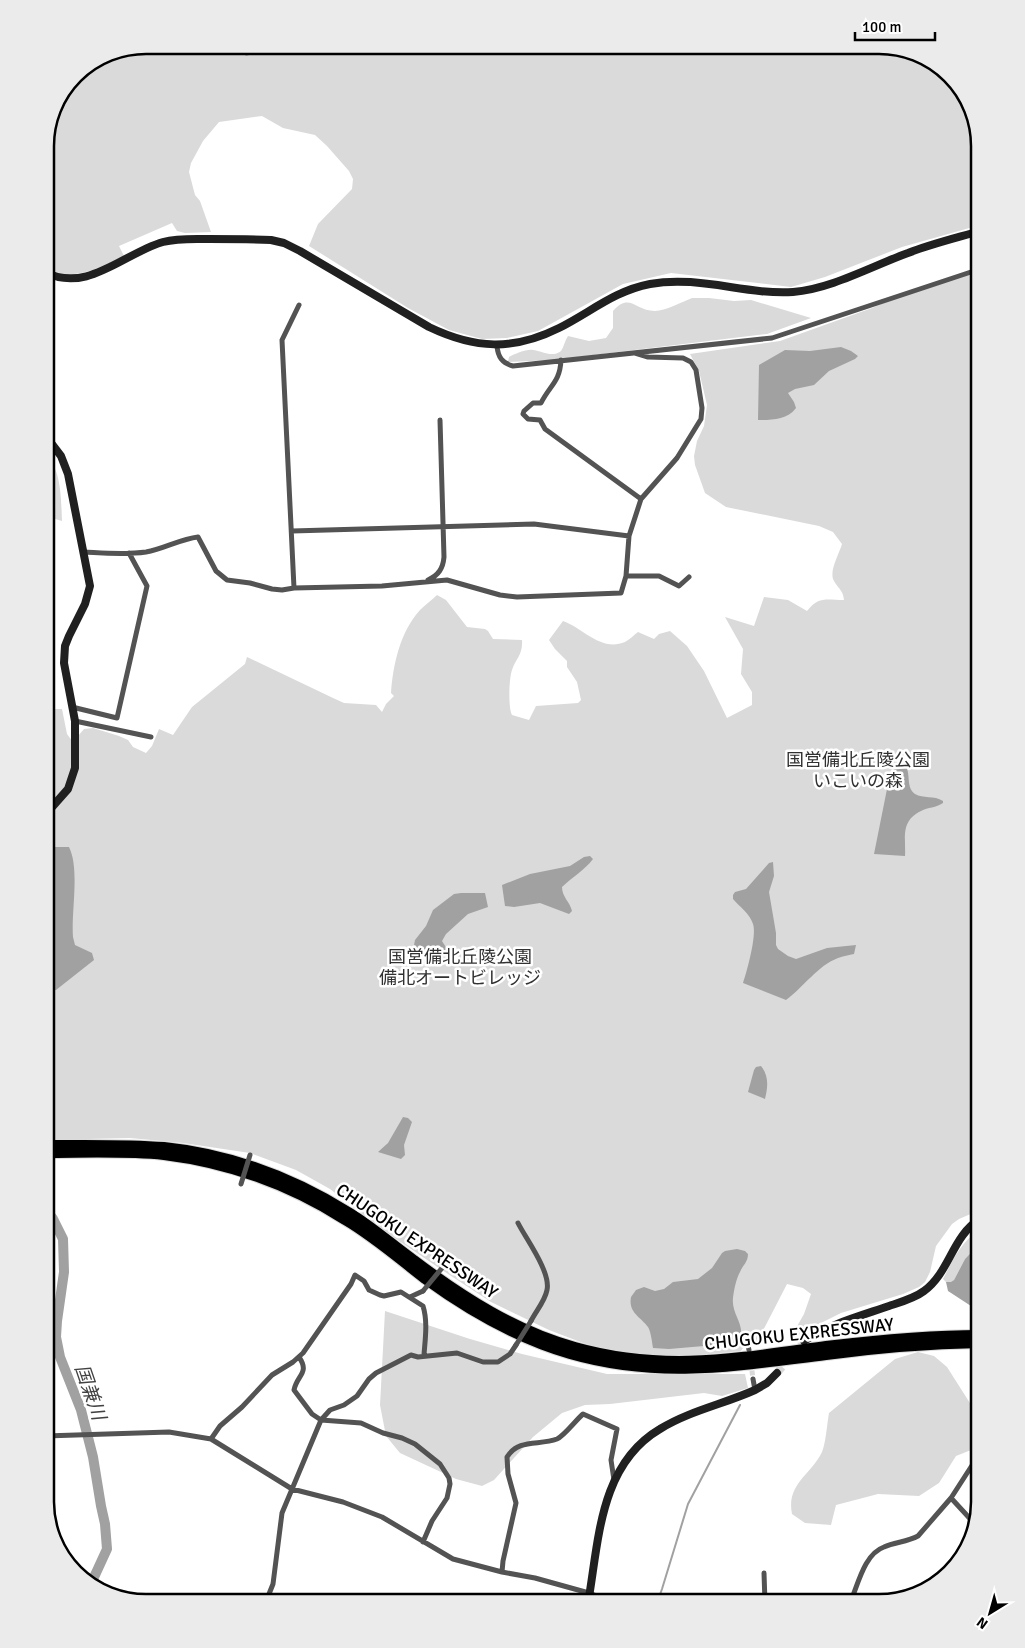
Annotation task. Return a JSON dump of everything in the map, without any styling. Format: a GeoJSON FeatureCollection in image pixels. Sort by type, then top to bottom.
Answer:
{"type":"FeatureCollection","features":[{"type":"Feature","properties":{"kind":"highway","name":"CHUGOKU EXPRESSWAY"},"geometry":{"type":"LineString","coordinates":[[54,1145],[165,1147],[216,1157],[292,1181],[352,1214],[456,1290],[493,1312],[547,1338],[613,1356],[653,1361],[696,1362],[892,1339],[971,1335]]}},
{"type":"Feature","properties":{"kind":"highway","name":"CHUGOKU EXPRESSWAY"},"geometry":{"type":"LineString","coordinates":[[54,1153],[164,1155],[214,1164],[264,1179],[303,1196],[347,1221],[452,1297],[489,1319],[543,1345],[612,1364],[652,1369],[696,1370],[893,1347],[971,1343]]}},
{"type":"Feature","properties":{"kind":"street"},"geometry":{"type":"LineString","coordinates":[[54,277],[71,280],[90,275],[114,267],[138,252],[163,242],[179,240],[270,240],[284,243],[300,251],[429,327],[446,335],[462,341],[497,346],[524,342],[540,336],[559,328],[608,298],[650,284],[671,281],[696,282],[756,290],[794,292],[833,282],[909,252],[971,234]]}},
{"type":"Feature","properties":{"kind":"street"},"geometry":{"type":"LineString","coordinates":[[497,346],[500,358],[504,363],[513,366],[772,338],[971,272]]}},
{"type":"Feature","properties":{"kind":"street"},"geometry":{"type":"LineString","coordinates":[[294,588],[282,340],[299,305]]}},
{"type":"Feature","properties":{"kind":"street"},"geometry":{"type":"LineString","coordinates":[[84,552],[129,554],[147,552],[198,537],[216,571],[227,580],[250,583],[272,589],[382,586],[447,580],[507,596],[535,597],[621,593],[626,576],[629,536],[641,499],[677,458],[701,419],[702,408],[696,370],[691,362],[683,358],[648,357],[635,353]]}},
{"type":"Feature","properties":{"kind":"street"},"geometry":{"type":"LineString","coordinates":[[560,360],[559,377],[548,390],[541,403],[531,404],[523,412],[524,416],[528,419],[540,420],[546,429],[641,499]]}},
{"type":"Feature","properties":{"kind":"street"},"geometry":{"type":"LineString","coordinates":[[425,582],[436,576],[443,565],[444,527],[440,420]]}},
{"type":"Feature","properties":{"kind":"street"},"geometry":{"type":"LineString","coordinates":[[54,446],[61,456],[68,474],[90,586],[66,646],[64,662],[75,721],[76,760],[73,777],[68,789],[54,805]]}},
{"type":"Feature","properties":{"kind":"street"},"geometry":{"type":"LineString","coordinates":[[292,531],[534,524],[629,536]]}},
{"type":"Feature","properties":{"kind":"street"},"geometry":{"type":"LineString","coordinates":[[72,707],[117,718],[147,586],[129,554]]}},
{"type":"Feature","properties":{"kind":"street"},"geometry":{"type":"LineString","coordinates":[[626,576],[659,576],[680,586],[689,577]]}},
{"type":"Feature","properties":{"kind":"street"},"geometry":{"type":"LineString","coordinates":[[75,721],[151,737]]}},
{"type":"Feature","properties":{"kind":"street"},"geometry":{"type":"LineString","coordinates":[[241,1184],[250,1155]]}},
{"type":"Feature","properties":{"kind":"street"},"geometry":{"type":"LineString","coordinates":[[269,1594],[273,1584],[277,1561],[282,1514],[321,1420],[330,1410],[344,1405],[358,1396],[369,1379],[376,1373],[411,1355],[424,1356],[457,1353],[483,1362],[498,1362],[510,1354],[531,1321],[548,1288],[538,1256],[518,1223]]}},
{"type":"Feature","properties":{"kind":"street"},"geometry":{"type":"LineString","coordinates":[[804,1341],[821,1330],[907,1300],[924,1291],[940,1276],[960,1239],[971,1226]]}},
{"type":"Feature","properties":{"kind":"street"},"geometry":{"type":"LineString","coordinates":[[410,1297],[423,1292],[442,1268]]}},
{"type":"Feature","properties":{"kind":"street"},"geometry":{"type":"LineString","coordinates":[[211,1439],[220,1426],[242,1407],[272,1375],[299,1357],[355,1275],[364,1281],[369,1290],[384,1296],[398,1292],[410,1297],[423,1306],[426,1334],[424,1356]]}},
{"type":"Feature","properties":{"kind":"street"},"geometry":{"type":"LineString","coordinates":[[747,1342],[749,1350]]}},
{"type":"Feature","properties":{"kind":"street"},"geometry":{"type":"LineString","coordinates":[[299,1357],[304,1370],[294,1390],[312,1414],[321,1420],[361,1423],[383,1433],[402,1438],[415,1444],[440,1464],[449,1478],[449,1491],[447,1498],[432,1520],[424,1542]]}},
{"type":"Feature","properties":{"kind":"street"},"geometry":{"type":"LineString","coordinates":[[54,1436],[178,1432],[211,1439],[292,1489],[343,1502],[382,1517],[453,1559],[589,1593],[605,1508],[614,1480],[633,1451],[659,1429],[679,1419],[755,1390],[767,1383],[777,1373]]}},
{"type":"Feature","properties":{"kind":"street"},"geometry":{"type":"LineString","coordinates":[[753,1379],[755,1390]]}},
{"type":"Feature","properties":{"kind":"street"},"geometry":{"type":"LineString","coordinates":[[502,1572],[516,1503],[508,1474],[507,1457],[513,1449],[526,1443],[558,1438],[582,1414],[617,1429],[611,1460],[614,1480]]}},
{"type":"Feature","properties":{"kind":"street"},"geometry":{"type":"LineString","coordinates":[[854,1594],[868,1561],[879,1549],[911,1540],[918,1536],[950,1498],[971,1466]]}},
{"type":"Feature","properties":{"kind":"street"},"geometry":{"type":"LineString","coordinates":[[950,1498],[969,1518]]}},
{"type":"Feature","properties":{"kind":"street"},"geometry":{"type":"LineString","coordinates":[[764,1573],[765,1594]]}},
{"type":"Feature","properties":{"kind":"green space"},"geometry":{"type":"Polygon","coordinates":[[[139,54],[886,54],[920,63],[940,77],[962,105],[970,134],[971,228],[902,247],[825,277],[791,287],[671,273],[623,284],[538,331],[507,338],[482,339],[449,330],[408,308],[309,246],[318,224],[352,189],[353,179],[349,171],[315,135],[283,128],[262,116],[219,122],[203,141],[191,163],[189,172],[195,195],[200,201],[211,232],[185,233],[177,231],[172,223],[119,246],[124,256],[95,269],[76,274],[54,271],[54,139],[63,105],[77,85],[95,69],[110,61],[139,54]]]}},
{"type":"Feature","properties":{"kind":"green space"},"geometry":{"type":"Polygon","coordinates":[[[971,270],[971,1214],[952,1224],[936,1246],[930,1272],[925,1282],[919,1287],[903,1294],[841,1313],[813,1327],[798,1341],[791,1337],[804,1314],[811,1294],[803,1288],[787,1284],[756,1344],[745,1345],[741,1351],[681,1357],[614,1352],[549,1330],[491,1302],[377,1226],[330,1189],[296,1170],[250,1153],[183,1143],[130,1138],[54,1140],[54,709],[62,709],[67,734],[78,749],[78,736],[84,729],[93,728],[128,740],[133,747],[146,753],[152,746],[159,729],[173,735],[192,707],[245,664],[247,657],[344,703],[376,705],[382,712],[386,704],[394,696],[391,693],[396,660],[407,628],[420,610],[437,595],[446,600],[467,627],[485,629],[493,639],[522,640],[519,656],[510,679],[509,700],[512,715],[529,720],[536,706],[578,703],[581,700],[577,682],[567,667],[567,661],[549,640],[563,621],[592,638],[608,644],[625,642],[638,632],[654,639],[659,634],[670,631],[687,646],[704,671],[727,718],[752,705],[752,692],[741,674],[743,649],[725,617],[754,626],[764,597],[788,600],[807,611],[819,601],[844,600],[832,575],[842,544],[833,532],[819,526],[726,507],[705,493],[695,465],[694,456],[697,441],[704,426],[707,405],[699,371],[690,354],[780,341],[971,270]]]}},
{"type":"Feature","properties":{"kind":"green space"},"geometry":{"type":"Polygon","coordinates":[[[692,298],[734,301],[751,300],[811,318],[767,334],[552,360],[508,362],[509,357],[527,350],[551,354],[558,353],[561,351],[568,336],[589,341],[606,338],[613,328],[613,311],[624,303],[659,311],[692,298]]]}},
{"type":"Feature","properties":{"kind":"green space"},"geometry":{"type":"Polygon","coordinates":[[[54,466],[60,485],[62,521],[54,519],[54,466]]]}},
{"type":"Feature","properties":{"kind":"green space"},"geometry":{"type":"Polygon","coordinates":[[[971,1236],[971,1253],[965,1259],[954,1280],[951,1283],[946,1282],[943,1279],[950,1265],[971,1236]]]}},
{"type":"Feature","properties":{"kind":"green space"},"geometry":{"type":"Polygon","coordinates":[[[385,1311],[522,1354],[607,1374],[745,1374],[748,1388],[722,1396],[704,1393],[610,1404],[585,1405],[562,1413],[533,1437],[494,1480],[482,1486],[456,1479],[400,1453],[386,1436],[380,1405],[385,1311]]]}},
{"type":"Feature","properties":{"kind":"green space"},"geometry":{"type":"Polygon","coordinates":[[[918,1352],[934,1356],[947,1367],[971,1405],[971,1450],[956,1456],[939,1483],[919,1496],[878,1494],[836,1505],[831,1525],[805,1523],[792,1514],[791,1504],[796,1487],[822,1452],[829,1413],[895,1359],[918,1352]]]}},
{"type":"Feature","properties":{"kind":"shaded area"},"geometry":{"type":"Polygon","coordinates":[[[841,347],[858,356],[829,371],[814,385],[795,389],[788,393],[796,408],[788,415],[774,419],[758,420],[759,365],[785,350],[810,351],[841,347]]]}},
{"type":"Feature","properties":{"kind":"shaded area"},"geometry":{"type":"Polygon","coordinates":[[[904,764],[908,771],[910,787],[915,794],[940,799],[943,803],[921,811],[910,820],[905,836],[905,856],[874,854],[890,774],[897,765],[904,764]]]}},
{"type":"Feature","properties":{"kind":"shaded area"},"geometry":{"type":"Polygon","coordinates":[[[54,847],[69,847],[75,879],[73,937],[75,945],[92,953],[94,960],[54,990],[54,847]]]}},
{"type":"Feature","properties":{"kind":"shaded area"},"geometry":{"type":"Polygon","coordinates":[[[590,856],[593,859],[590,863],[562,887],[563,894],[572,911],[569,914],[540,903],[514,907],[505,906],[502,885],[530,874],[570,866],[584,857],[590,856]]]}},
{"type":"Feature","properties":{"kind":"shaded area"},"geometry":{"type":"Polygon","coordinates":[[[773,862],[774,876],[769,892],[778,949],[796,959],[827,948],[856,945],[854,954],[838,958],[824,966],[786,1000],[743,983],[751,953],[754,929],[750,917],[733,899],[735,892],[746,889],[769,863],[773,862]]]}},
{"type":"Feature","properties":{"kind":"shaded area"},"geometry":{"type":"Polygon","coordinates":[[[485,893],[488,907],[468,914],[446,934],[442,941],[447,949],[437,964],[413,950],[415,940],[426,926],[433,910],[454,894],[485,893]]]}},
{"type":"Feature","properties":{"kind":"shaded area"},"geometry":{"type":"Polygon","coordinates":[[[761,1066],[767,1082],[765,1099],[748,1092],[754,1070],[756,1067],[761,1066]]]}},
{"type":"Feature","properties":{"kind":"shaded area"},"geometry":{"type":"Polygon","coordinates":[[[403,1117],[408,1118],[412,1122],[404,1145],[405,1155],[401,1159],[378,1152],[388,1143],[403,1117]]]}},
{"type":"Feature","properties":{"kind":"shaded area"},"geometry":{"type":"Polygon","coordinates":[[[737,1249],[748,1254],[737,1278],[733,1298],[734,1310],[741,1331],[739,1343],[669,1349],[653,1348],[648,1327],[631,1307],[631,1297],[636,1290],[644,1287],[655,1291],[664,1289],[673,1282],[698,1279],[712,1268],[722,1253],[737,1249]]]}},
{"type":"Feature","properties":{"kind":"shaded area"},"geometry":{"type":"Polygon","coordinates":[[[971,1253],[971,1306],[948,1291],[946,1282],[954,1280],[965,1259],[971,1253]]]}},
{"type":"Feature","properties":{"kind":"waterway","name":"国兼川"},"geometry":{"type":"LineString","coordinates":[[54,1221],[63,1239],[64,1272],[56,1337],[60,1357],[81,1410],[93,1457],[105,1524],[107,1549],[94,1578]]}},
{"type":"Feature","properties":{"kind":"waterway"},"geometry":{"type":"LineString","coordinates":[[660,1594],[688,1504],[740,1405]]}},
{"type":"Feature","properties":{"kind":"tunnel"},"geometry":{"type":"LineString","coordinates":[[777,1373],[804,1341]]}},
{"type":"Feature","properties":{"kind":"tunnel"},"geometry":{"type":"LineString","coordinates":[[751,1363],[753,1379]]}},
{"type":"Feature","properties":{"kind":"park label","name":"国営備北丘陵公園 いこいの森"},"geometry":{"type":"Point","coordinates":[858,770]}},
{"type":"Feature","properties":{"kind":"park label","name":"国営備北丘陵公園 備北オートビレッジ"},"geometry":{"type":"Point","coordinates":[460,968]}}]}
